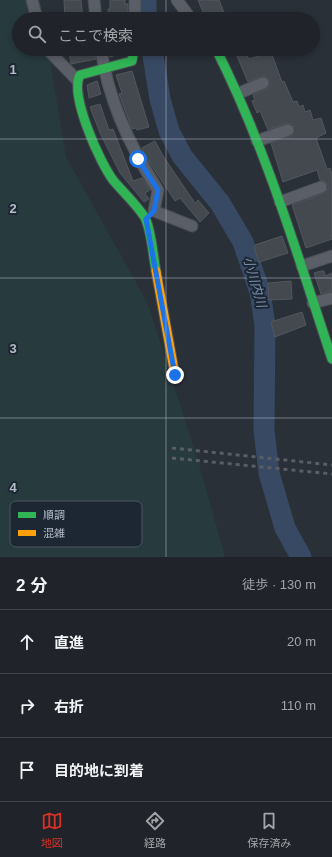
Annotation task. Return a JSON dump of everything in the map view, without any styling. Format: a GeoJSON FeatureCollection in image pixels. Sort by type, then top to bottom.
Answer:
{"type":"FeatureCollection","features":[{"type":"Feature","properties":{"kind":"street"},"geometry":{"type":"LineString","coordinates":[[32,0],[35,12]]}},
{"type":"Feature","properties":{"kind":"street"},"geometry":{"type":"LineString","coordinates":[[94,0],[95,12]]}},
{"type":"Feature","properties":{"kind":"street"},"geometry":{"type":"LineString","coordinates":[[135,0],[135,12]]}},
{"type":"Feature","properties":{"kind":"street"},"geometry":{"type":"LineString","coordinates":[[177,0],[186,12]]}},
{"type":"Feature","properties":{"kind":"street"},"geometry":{"type":"LineString","coordinates":[[54,56],[77,80],[81,110],[91,137],[112,178],[150,215],[192,226]]}},
{"type":"Feature","properties":{"kind":"street"},"geometry":{"type":"LineString","coordinates":[[102,56],[104,69],[120,120],[138,159],[158,190],[150,215],[175,375]]}},
{"type":"Feature","properties":{"kind":"street"},"geometry":{"type":"LineString","coordinates":[[77,80],[80,75],[132,61],[134,56]]}},
{"type":"Feature","properties":{"kind":"street"},"geometry":{"type":"LineString","coordinates":[[220,56],[239,93],[280,202],[332,359]]}},
{"type":"Feature","properties":{"kind":"street"},"geometry":{"type":"LineString","coordinates":[[239,93],[263,83]]}},
{"type":"Feature","properties":{"kind":"street"},"geometry":{"type":"LineString","coordinates":[[257,141],[288,130]]}},
{"type":"Feature","properties":{"kind":"street"},"geometry":{"type":"LineString","coordinates":[[280,202],[321,187]]}},
{"type":"Feature","properties":{"kind":"street"},"geometry":{"type":"LineString","coordinates":[[302,266],[332,256]]}},
{"type":"Feature","properties":{"kind":"street"},"geometry":{"type":"LineString","coordinates":[[313,303],[332,298]]}},
{"type":"Feature","properties":{"kind":"green space"},"geometry":{"type":"Polygon","coordinates":[[[0,0],[40,0],[43,12],[12,12],[12,56],[49,56],[66,157],[148,304],[199,464],[225,557],[0,557],[0,0]]]}},
{"type":"Feature","properties":{"kind":"building"},"geometry":{"type":"Polygon","coordinates":[[[64,0],[81,0],[82,12],[65,12],[64,0]]]}},
{"type":"Feature","properties":{"kind":"building"},"geometry":{"type":"Polygon","coordinates":[[[110,0],[125,0],[125,4],[128,4],[128,12],[108,12],[108,9],[110,9],[110,0]]]}},
{"type":"Feature","properties":{"kind":"building"},"geometry":{"type":"Polygon","coordinates":[[[198,0],[219,0],[224,12],[203,12],[198,0]]]}},
{"type":"Feature","properties":{"kind":"building"},"geometry":{"type":"Polygon","coordinates":[[[70,56],[95,56],[96,59],[71,64],[70,56]]]}},
{"type":"Feature","properties":{"kind":"building"},"geometry":{"type":"Polygon","coordinates":[[[237,56],[247,56],[249,59],[258,56],[272,56],[282,82],[284,81],[293,102],[297,101],[299,107],[303,105],[305,112],[310,110],[313,120],[321,118],[326,133],[316,138],[327,169],[330,168],[332,175],[332,239],[306,248],[292,205],[324,193],[328,189],[328,185],[325,181],[320,180],[317,170],[283,182],[271,143],[293,135],[294,127],[292,124],[286,123],[268,130],[260,111],[257,113],[252,101],[255,100],[253,95],[268,88],[269,80],[264,76],[248,82],[237,56]]]}},
{"type":"Feature","properties":{"kind":"building"},"geometry":{"type":"Polygon","coordinates":[[[132,71],[149,127],[137,130],[136,128],[132,129],[119,94],[122,93],[116,75],[132,71]]]}},
{"type":"Feature","properties":{"kind":"building"},"geometry":{"type":"Polygon","coordinates":[[[97,81],[101,94],[89,98],[87,85],[97,81]]]}},
{"type":"Feature","properties":{"kind":"building"},"geometry":{"type":"Polygon","coordinates":[[[100,104],[109,130],[113,129],[133,181],[142,178],[150,190],[145,193],[149,199],[144,202],[120,173],[100,133],[90,107],[100,104]]]}},
{"type":"Feature","properties":{"kind":"building"},"geometry":{"type":"Polygon","coordinates":[[[155,141],[163,156],[195,203],[198,200],[209,213],[200,222],[180,198],[175,201],[144,154],[142,148],[155,141]]]}},
{"type":"Feature","properties":{"kind":"building"},"geometry":{"type":"Polygon","coordinates":[[[282,236],[288,253],[259,262],[254,248],[256,248],[255,245],[282,236]]]}},
{"type":"Feature","properties":{"kind":"building"},"geometry":{"type":"Polygon","coordinates":[[[324,271],[325,276],[332,273],[332,291],[321,294],[314,273],[324,271]]]}},
{"type":"Feature","properties":{"kind":"building"},"geometry":{"type":"Polygon","coordinates":[[[291,281],[292,299],[269,300],[268,283],[291,281]]]}},
{"type":"Feature","properties":{"kind":"building"},"geometry":{"type":"Polygon","coordinates":[[[302,312],[306,325],[275,337],[271,322],[302,312]]]}},
{"type":"Feature","properties":{"kind":"waterway","name":"小川内川"},"geometry":{"type":"LineString","coordinates":[[146,0],[146,12]]}},
{"type":"Feature","properties":{"kind":"waterway","name":"小川内川"},"geometry":{"type":"LineString","coordinates":[[153,56],[160,99],[169,131],[182,156],[220,203],[243,242],[260,292],[265,325],[264,430],[269,473],[285,528],[301,557]]}},
{"type":"Feature","properties":{"kind":"railway"},"geometry":{"type":"LineString","coordinates":[[172,448],[332,465]]}},
{"type":"Feature","properties":{"kind":"railway"},"geometry":{"type":"LineString","coordinates":[[172,458],[332,474]]}},
{"type":"Feature","properties":{"kind":"traffic: fast"},"geometry":{"type":"LineString","coordinates":[[133,56],[132,61],[80,75],[78,84],[79,97],[82,112],[94,144],[107,171],[146,220],[151,239],[156,271]]}},
{"type":"Feature","properties":{"kind":"traffic: fast"},"geometry":{"type":"LineString","coordinates":[[219,56],[250,124],[280,202],[332,359]]}},
{"type":"Feature","properties":{"kind":"traffic: slow"},"geometry":{"type":"LineString","coordinates":[[156,271],[175,375]]}},
{"type":"Feature","properties":{"kind":"route"},"geometry":{"type":"LineString","coordinates":[[138,159],[158,190],[154,211],[146,219],[175,375]]}}]}
